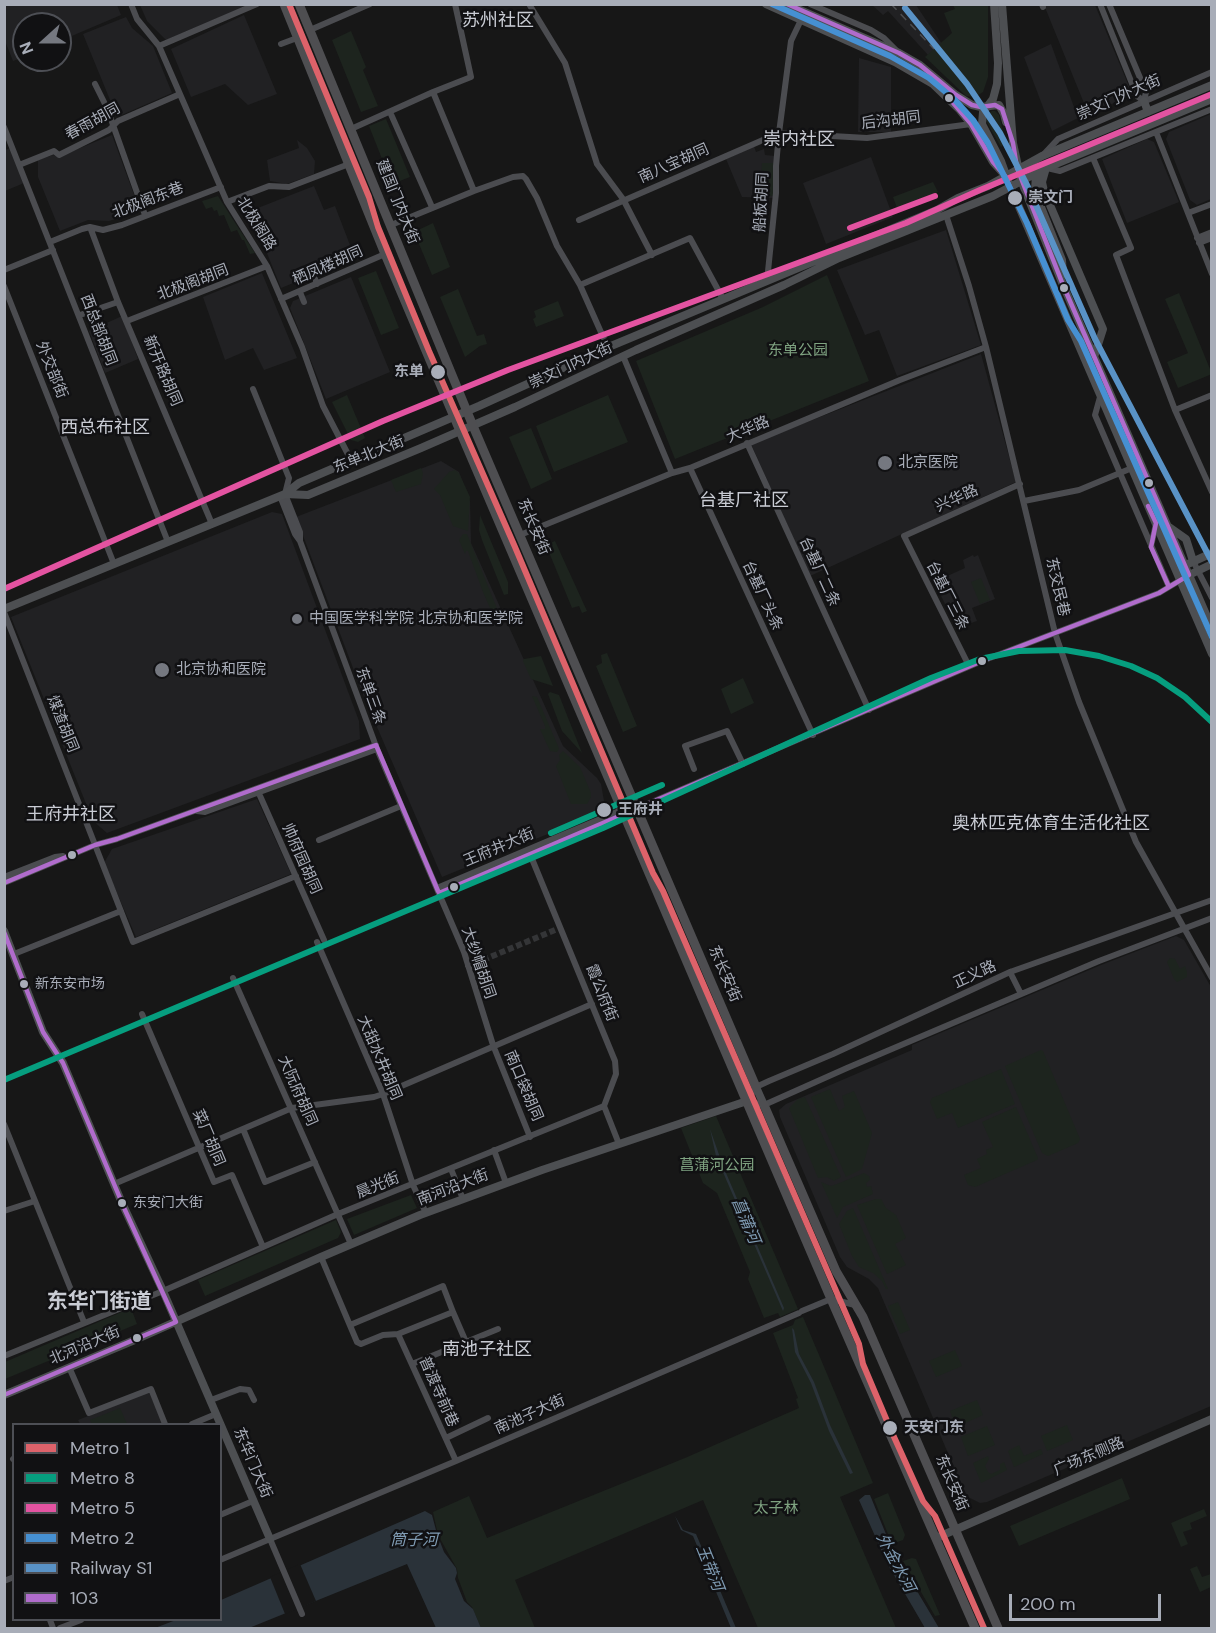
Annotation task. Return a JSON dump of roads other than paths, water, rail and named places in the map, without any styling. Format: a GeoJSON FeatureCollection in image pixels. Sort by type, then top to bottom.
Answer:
{"type":"FeatureCollection","features":[{"type":"Feature","properties":{"kind":"highway","name":"建国门内大街"},"geometry":{"type":"LineString","coordinates":[[284,4],[385,254],[460,431]]}},
{"type":"Feature","properties":{"kind":"highway","name":"建国门内大街"},"geometry":{"type":"LineString","coordinates":[[299,4],[473,426]]}},
{"type":"Feature","properties":{"kind":"highway","name":"东长安街"},"geometry":{"type":"LineString","coordinates":[[473,426],[756,1087]]}},
{"type":"Feature","properties":{"kind":"highway","name":"东长安街"},"geometry":{"type":"LineString","coordinates":[[460,431],[831,1299],[975,1629]]}},
{"type":"Feature","properties":{"kind":"highway","name":"东长安街"},"geometry":{"type":"LineString","coordinates":[[764,1105],[836,1271],[867,1328],[998,1629]]}},
{"type":"Feature","properties":{"kind":"main road"},"geometry":{"type":"LineString","coordinates":[[766,4],[917,73],[944,94],[971,124],[993,162],[1005,176]]}},
{"type":"Feature","properties":{"kind":"main road"},"geometry":{"type":"LineString","coordinates":[[786,4],[798,7],[899,53],[920,65],[956,95],[972,105],[999,105],[1013,143]]}},
{"type":"Feature","properties":{"kind":"main road"},"geometry":{"type":"LineString","coordinates":[[994,4],[998,75],[995,93],[982,112],[982,124],[999,158],[1156,523],[1212,628]]}},
{"type":"Feature","properties":{"kind":"main road"},"geometry":{"type":"LineString","coordinates":[[1002,4],[1017,168],[1063,285],[1167,525],[1186,539],[1189,563],[1185,577],[1212,654]]}},
{"type":"Feature","properties":{"kind":"main road","name":"崇文门外大街"},"geometry":{"type":"LineString","coordinates":[[1005,176],[1042,156],[1212,85]]}},
{"type":"Feature","properties":{"kind":"main road"},"geometry":{"type":"LineString","coordinates":[[1010,186],[1046,168],[1154,128],[1212,99]]}},
{"type":"Feature","properties":{"kind":"main road"},"geometry":{"type":"LineString","coordinates":[[1144,101],[1148,112]]}},
{"type":"Feature","properties":{"kind":"main road"},"geometry":{"type":"LineString","coordinates":[[1046,168],[1042,182],[1044,191],[1103,329],[1094,357]]}},
{"type":"Feature","properties":{"kind":"main road"},"geometry":{"type":"LineString","coordinates":[[1036,173],[1035,192],[1062,260],[1063,285]]}},
{"type":"Feature","properties":{"kind":"main road","name":"崇文门内大街"},"geometry":{"type":"LineString","coordinates":[[454,417],[611,346],[937,210],[1005,176]]}},
{"type":"Feature","properties":{"kind":"main road","name":"崇文门内大街"},"geometry":{"type":"LineString","coordinates":[[460,431],[839,258],[993,196],[1010,186]]}},
{"type":"Feature","properties":{"kind":"main road","name":"东单北大街"},"geometry":{"type":"LineString","coordinates":[[4,610],[283,495],[299,483],[454,417]]}},
{"type":"Feature","properties":{"kind":"main road","name":"东单北大街"},"geometry":{"type":"LineString","coordinates":[[283,495],[308,495],[460,431]]}},
{"type":"Feature","properties":{"kind":"main road"},"geometry":{"type":"LineString","coordinates":[[1189,563],[1212,553]]}},
{"type":"Feature","properties":{"kind":"main road"},"geometry":{"type":"LineString","coordinates":[[1185,577],[1212,564]]}},
{"type":"Feature","properties":{"kind":"main road"},"geometry":{"type":"LineString","coordinates":[[4,931],[44,1032],[63,1063],[176,1322]]}},
{"type":"Feature","properties":{"kind":"main road","name":"东长安街"},"geometry":{"type":"LineString","coordinates":[[756,1087],[764,1105]]}},
{"type":"Feature","properties":{"kind":"main road","name":"南河沿大街"},"geometry":{"type":"LineString","coordinates":[[176,1322],[426,1213],[506,1183],[747,1101]]}},
{"type":"Feature","properties":{"kind":"main road","name":"北河沿大街"},"geometry":{"type":"LineString","coordinates":[[4,1395],[176,1322]]}},
{"type":"Feature","properties":{"kind":"main road","name":"东华门大街"},"geometry":{"type":"LineString","coordinates":[[176,1322],[220,1423]]}},
{"type":"Feature","properties":{"kind":"main road","name":"广场东侧路"},"geometry":{"type":"LineString","coordinates":[[936,1538],[1212,1419]]}},
{"type":"Feature","properties":{"kind":"main road","name":"东华门大街"},"geometry":{"type":"LineString","coordinates":[[222,1428],[270,1539]]}},
{"type":"Feature","properties":{"kind":"street","name":"北极阁路"},"geometry":{"type":"LineString","coordinates":[[131,4],[137,19],[159,46],[227,202],[267,266],[302,347],[323,406],[352,462]]}},
{"type":"Feature","properties":{"kind":"street"},"geometry":{"type":"LineString","coordinates":[[159,46],[257,4]]}},
{"type":"Feature","properties":{"kind":"street"},"geometry":{"type":"LineString","coordinates":[[310,30],[370,4]]}},
{"type":"Feature","properties":{"kind":"street"},"geometry":{"type":"LineString","coordinates":[[351,129],[471,77],[455,4]]}},
{"type":"Feature","properties":{"kind":"street"},"geometry":{"type":"LineString","coordinates":[[529,4],[566,63],[597,164],[623,199],[652,255]]}},
{"type":"Feature","properties":{"kind":"street"},"geometry":{"type":"LineString","coordinates":[[810,4],[871,30],[884,38],[899,53]]}},
{"type":"Feature","properties":{"kind":"street"},"geometry":{"type":"LineString","coordinates":[[1100,4],[1137,96],[1144,101],[1146,92],[1109,4]]}},
{"type":"Feature","properties":{"kind":"street","name":"船板胡同"},"geometry":{"type":"LineString","coordinates":[[767,281],[776,193],[779,133],[791,42],[801,20]]}},
{"type":"Feature","properties":{"kind":"street"},"geometry":{"type":"LineString","coordinates":[[281,44],[297,38]]}},
{"type":"Feature","properties":{"kind":"street","name":"崇文门外大街"},"geometry":{"type":"LineString","coordinates":[[1042,156],[1058,139],[1212,72]]}},
{"type":"Feature","properties":{"kind":"street"},"geometry":{"type":"LineString","coordinates":[[95,84],[107,108],[145,215]]}},
{"type":"Feature","properties":{"kind":"street"},"geometry":{"type":"LineString","coordinates":[[433,92],[474,191]]}},
{"type":"Feature","properties":{"kind":"street","name":"春雨胡同"},"geometry":{"type":"LineString","coordinates":[[19,165],[54,151],[59,155],[109,130],[118,121],[180,94]]}},
{"type":"Feature","properties":{"kind":"street"},"geometry":{"type":"LineString","coordinates":[[1046,168],[1060,171],[1094,158],[1154,128],[1212,109]]}},
{"type":"Feature","properties":{"kind":"street"},"geometry":{"type":"LineString","coordinates":[[390,112],[432,207]]}},
{"type":"Feature","properties":{"kind":"street","name":"后沟胡同"},"geometry":{"type":"LineString","coordinates":[[779,133],[867,138],[971,124]]}},
{"type":"Feature","properties":{"kind":"street","name":"西总部胡同"},"geometry":{"type":"LineString","coordinates":[[4,128],[168,542]]}},
{"type":"Feature","properties":{"kind":"street"},"geometry":{"type":"LineString","coordinates":[[1154,128],[1212,274]]}},
{"type":"Feature","properties":{"kind":"street","name":"南八宝胡同"},"geometry":{"type":"LineString","coordinates":[[579,220],[779,133]]}},
{"type":"Feature","properties":{"kind":"street"},"geometry":{"type":"LineString","coordinates":[[1094,158],[1131,248],[1116,255],[1175,410],[1212,492]]}},
{"type":"Feature","properties":{"kind":"street"},"geometry":{"type":"LineString","coordinates":[[227,202],[269,186],[289,188],[349,164]]}},
{"type":"Feature","properties":{"kind":"street"},"geometry":{"type":"LineString","coordinates":[[391,225],[501,180],[519,176],[526,179],[537,198],[556,246],[580,285],[604,339],[611,346]]}},
{"type":"Feature","properties":{"kind":"street","name":"北极阁东巷"},"geometry":{"type":"LineString","coordinates":[[50,242],[90,228],[103,230],[122,225],[221,187]]}},
{"type":"Feature","properties":{"kind":"street"},"geometry":{"type":"LineString","coordinates":[[1188,213],[1212,204]]}},
{"type":"Feature","properties":{"kind":"street","name":"东交民巷"},"geometry":{"type":"LineString","coordinates":[[946,215],[986,347],[1055,633],[1079,702],[1136,842],[1212,978]]}},
{"type":"Feature","properties":{"kind":"street","name":"新开路胡同"},"geometry":{"type":"LineString","coordinates":[[90,228],[118,302],[128,321],[212,524]]}},
{"type":"Feature","properties":{"kind":"street"},"geometry":{"type":"LineString","coordinates":[[1198,240],[1212,232]]}},
{"type":"Feature","properties":{"kind":"street"},"geometry":{"type":"LineString","coordinates":[[580,285],[690,238],[723,299]]}},
{"type":"Feature","properties":{"kind":"street"},"geometry":{"type":"LineString","coordinates":[[1198,240],[1212,238]]}},
{"type":"Feature","properties":{"kind":"street"},"geometry":{"type":"LineString","coordinates":[[4,270],[53,250]]}},
{"type":"Feature","properties":{"kind":"street","name":"栖凤楼胡同"},"geometry":{"type":"LineString","coordinates":[[281,299],[385,254]]}},
{"type":"Feature","properties":{"kind":"street","name":"北极阁胡同"},"geometry":{"type":"LineString","coordinates":[[128,321],[267,266]]}},
{"type":"Feature","properties":{"kind":"street"},"geometry":{"type":"LineString","coordinates":[[313,274],[317,284]]}},
{"type":"Feature","properties":{"kind":"street","name":"外交部街"},"geometry":{"type":"LineString","coordinates":[[4,286],[114,564]]}},
{"type":"Feature","properties":{"kind":"street"},"geometry":{"type":"LineString","coordinates":[[300,292],[304,302]]}},
{"type":"Feature","properties":{"kind":"street"},"geometry":{"type":"LineString","coordinates":[[80,315],[118,302]]}},
{"type":"Feature","properties":{"kind":"street","name":"大华路"},"geometry":{"type":"LineString","coordinates":[[520,535],[986,347]]}},
{"type":"Feature","properties":{"kind":"street"},"geometry":{"type":"LineString","coordinates":[[623,356],[672,473]]}},
{"type":"Feature","properties":{"kind":"street","name":"东单三条"},"geometry":{"type":"LineString","coordinates":[[253,389],[289,478],[283,495],[300,532],[300,541],[376,747],[438,891]]}},
{"type":"Feature","properties":{"kind":"street"},"geometry":{"type":"LineString","coordinates":[[1175,410],[1212,395]]}},
{"type":"Feature","properties":{"kind":"street"},"geometry":{"type":"LineString","coordinates":[[1101,396],[1095,415],[1169,587]]}},
{"type":"Feature","properties":{"kind":"street","name":"台基厂二条"},"geometry":{"type":"LineString","coordinates":[[747,443],[870,710]]}},
{"type":"Feature","properties":{"kind":"street","name":"台基厂头条"},"geometry":{"type":"LineString","coordinates":[[690,468],[813,735]]}},
{"type":"Feature","properties":{"kind":"street"},"geometry":{"type":"LineString","coordinates":[[1024,501],[1079,490],[1132,468]]}},
{"type":"Feature","properties":{"kind":"street","name":"兴华路"},"geometry":{"type":"LineString","coordinates":[[904,536],[1020,484]]}},
{"type":"Feature","properties":{"kind":"street"},"geometry":{"type":"LineString","coordinates":[[1151,547],[1156,523]]}},
{"type":"Feature","properties":{"kind":"street","name":"台基厂三条"},"geometry":{"type":"LineString","coordinates":[[904,536],[969,666]]}},
{"type":"Feature","properties":{"kind":"street"},"geometry":{"type":"LineString","coordinates":[[1189,563],[1198,570],[1212,598]]}},
{"type":"Feature","properties":{"kind":"street"},"geometry":{"type":"LineString","coordinates":[[638,809],[969,666],[1159,593],[1185,577]]}},
{"type":"Feature","properties":{"kind":"street","name":"煤渣胡同"},"geometry":{"type":"LineString","coordinates":[[4,610],[133,942],[296,876]]}},
{"type":"Feature","properties":{"kind":"street"},"geometry":{"type":"LineString","coordinates":[[694,769],[685,746],[727,730],[743,764]]}},
{"type":"Feature","properties":{"kind":"street"},"geometry":{"type":"LineString","coordinates":[[4,883],[95,845],[376,747]]}},
{"type":"Feature","properties":{"kind":"street","name":"帅府园胡同"},"geometry":{"type":"LineString","coordinates":[[257,790],[296,876],[320,941]]}},
{"type":"Feature","properties":{"kind":"street"},"geometry":{"type":"LineString","coordinates":[[319,840],[401,806]]}},
{"type":"Feature","properties":{"kind":"street","name":"王府井大街"},"geometry":{"type":"LineString","coordinates":[[438,891],[622,811],[638,809]]}},
{"type":"Feature","properties":{"kind":"street","name":"王府井大街"},"geometry":{"type":"LineString","coordinates":[[438,891],[530,854],[622,811]]}},
{"type":"Feature","properties":{"kind":"street","name":"霞公府街"},"geometry":{"type":"LineString","coordinates":[[530,854],[558,928],[592,1004],[617,1069],[604,1106]]}},
{"type":"Feature","properties":{"kind":"street"},"geometry":{"type":"LineString","coordinates":[[4,877],[55,857],[67,856]]}},
{"type":"Feature","properties":{"kind":"street","name":"大纱帽胡同"},"geometry":{"type":"LineString","coordinates":[[438,891],[464,952],[493,1045]]}},
{"type":"Feature","properties":{"kind":"street","name":"正义路"},"geometry":{"type":"LineString","coordinates":[[756,1087],[1010,972],[1212,900]]}},
{"type":"Feature","properties":{"kind":"street"},"geometry":{"type":"LineString","coordinates":[[14,954],[121,911]]}},
{"type":"Feature","properties":{"kind":"street"},"geometry":{"type":"LineString","coordinates":[[756,1087],[747,1101],[764,1105],[1099,961],[1212,918]]}},
{"type":"Feature","properties":{"kind":"street","name":"大甜水井胡同"},"geometry":{"type":"LineString","coordinates":[[320,941],[383,1094],[413,1185],[426,1213]]}},
{"type":"Feature","properties":{"kind":"street"},"geometry":{"type":"LineString","coordinates":[[468,966],[483,960]]}},
{"type":"Feature","properties":{"kind":"street"},"geometry":{"type":"LineString","coordinates":[[1010,972],[1021,994]]}},
{"type":"Feature","properties":{"kind":"street","name":"大阮府胡同"},"geometry":{"type":"LineString","coordinates":[[233,978],[351,1244]]}},
{"type":"Feature","properties":{"kind":"street"},"geometry":{"type":"LineString","coordinates":[[114,1184],[292,1108],[383,1094],[592,1004]]}},
{"type":"Feature","properties":{"kind":"street","name":"菜厂胡同"},"geometry":{"type":"LineString","coordinates":[[142,1014],[214,1182],[232,1174],[263,1247]]}},
{"type":"Feature","properties":{"kind":"street","name":"南口袋胡同"},"geometry":{"type":"LineString","coordinates":[[493,1045],[530,1137]]}},
{"type":"Feature","properties":{"kind":"street"},"geometry":{"type":"LineString","coordinates":[[604,1106],[619,1144]]}},
{"type":"Feature","properties":{"kind":"street","name":"晨光街"},"geometry":{"type":"LineString","coordinates":[[4,1356],[163,1291],[338,1214],[604,1106]]}},
{"type":"Feature","properties":{"kind":"street"},"geometry":{"type":"LineString","coordinates":[[4,1124],[84,1322]]}},
{"type":"Feature","properties":{"kind":"street"},"geometry":{"type":"LineString","coordinates":[[243,1129],[265,1182],[315,1162]]}},
{"type":"Feature","properties":{"kind":"street"},"geometry":{"type":"LineString","coordinates":[[494,1150],[506,1183]]}},
{"type":"Feature","properties":{"kind":"street"},"geometry":{"type":"LineString","coordinates":[[451,1168],[463,1199]]}},
{"type":"Feature","properties":{"kind":"street"},"geometry":{"type":"LineString","coordinates":[[4,1211],[35,1201]]}},
{"type":"Feature","properties":{"kind":"street"},"geometry":{"type":"LineString","coordinates":[[321,1257],[357,1342],[361,1344],[383,1335],[398,1334],[453,1312]]}},
{"type":"Feature","properties":{"kind":"street"},"geometry":{"type":"LineString","coordinates":[[350,1326],[443,1286],[466,1342]]}},
{"type":"Feature","properties":{"kind":"street"},"geometry":{"type":"LineString","coordinates":[[831,1299],[855,1305]]}},
{"type":"Feature","properties":{"kind":"street","name":"南池子大街"},"geometry":{"type":"LineString","coordinates":[[222,1559],[831,1299]]}},
{"type":"Feature","properties":{"kind":"street"},"geometry":{"type":"LineString","coordinates":[[412,1364],[498,1329]]}},
{"type":"Feature","properties":{"kind":"street","name":"普渡寺前巷"},"geometry":{"type":"LineString","coordinates":[[398,1334],[456,1461]]}},
{"type":"Feature","properties":{"kind":"street"},"geometry":{"type":"LineString","coordinates":[[69,1367],[89,1413],[151,1389],[164,1423]]}},
{"type":"Feature","properties":{"kind":"street"},"geometry":{"type":"LineString","coordinates":[[211,1400],[240,1389],[249,1390],[254,1400]]}},
{"type":"Feature","properties":{"kind":"street"},"geometry":{"type":"LineString","coordinates":[[196,1423],[216,1414]]}},
{"type":"Feature","properties":{"kind":"street"},"geometry":{"type":"LineString","coordinates":[[446,1438],[488,1418]]}},
{"type":"Feature","properties":{"kind":"street"},"geometry":{"type":"LineString","coordinates":[[222,1514],[253,1501]]}},
{"type":"Feature","properties":{"kind":"street","name":"东华门大街"},"geometry":{"type":"LineString","coordinates":[[270,1539],[301,1611]]}},
{"type":"Feature","properties":{"kind":"street"},"geometry":{"type":"LineString","coordinates":[[60,1629],[79,1621]]}},
{"type":"Feature","properties":{"kind":"water","name":"菖蒲河"},"geometry":{"type":"Polygon","coordinates":[[[710,1129],[723,1166],[784,1308],[783,1311],[716,1156],[710,1129]]]}},
{"type":"Feature","properties":{"kind":"water"},"geometry":{"type":"Polygon","coordinates":[[[792,1328],[799,1354],[814,1382],[830,1425],[853,1473],[850,1474],[829,1431],[811,1383],[795,1352],[792,1328]]]}},
{"type":"Feature","properties":{"kind":"water","name":"外金水河"},"geometry":{"type":"Polygon","coordinates":[[[865,1495],[870,1495],[892,1549],[939,1628],[925,1628],[887,1563],[859,1500],[865,1495]]]}},
{"type":"Feature","properties":{"kind":"water","name":"筒子河"},"geometry":{"type":"Polygon","coordinates":[[[425,1511],[432,1515],[444,1552],[456,1568],[455,1579],[464,1601],[473,1609],[481,1628],[436,1628],[407,1564],[249,1628],[155,1628],[173,1621],[222,1621],[222,1600],[425,1511]]]}},
{"type":"Feature","properties":{"kind":"water","name":"玉带河"},"geometry":{"type":"Polygon","coordinates":[[[675,1516],[683,1530],[696,1534],[736,1628],[731,1628],[693,1536],[681,1530],[675,1516]]]}},
{"type":"Feature","properties":{"kind":"tunnel"},"geometry":{"type":"LineString","coordinates":[[483,960],[555,930]]}},
{"type":"Feature","properties":{"kind":"railway"},"geometry":{"type":"LineString","coordinates":[[891,4],[934,49]]}},
{"type":"Feature","properties":{"kind":"metro line","name":"1"},"geometry":{"type":"LineString","coordinates":[[289,4],[369,197],[378,227],[429,351],[653,873],[663,891],[859,1344],[863,1364],[890,1428],[923,1501],[935,1516],[984,1628]]}},
{"type":"Feature","properties":{"kind":"metro line","name":"2"},"geometry":{"type":"LineString","coordinates":[[772,4],[890,56],[929,78],[955,100],[973,120],[988,143],[1027,223],[1068,320],[1081,341],[1212,637]]}},
{"type":"Feature","properties":{"kind":"metro line","name":"5"},"geometry":{"type":"LineString","coordinates":[[4,589],[383,421],[508,370],[906,223],[1212,94]]}},
{"type":"Feature","properties":{"kind":"metro line","name":"5"},"geometry":{"type":"LineString","coordinates":[[850,228],[935,196]]}},
{"type":"Feature","properties":{"kind":"metro line","name":"8"},"geometry":{"type":"LineString","coordinates":[[4,1080],[603,828],[931,678],[980,659],[1019,651],[1065,650],[1099,656],[1131,666],[1157,678],[1185,697],[1212,722]]}},
{"type":"Feature","properties":{"kind":"metro line","name":"8"},"geometry":{"type":"LineString","coordinates":[[551,833],[662,785]]}},
{"type":"Feature","properties":{"kind":"rail line","name":"S1"},"geometry":{"type":"LineString","coordinates":[[905,8],[967,84],[1000,133],[1028,187],[1095,339],[1212,562]]}},
{"type":"Feature","properties":{"kind":"place","name":"崇文门"},"geometry":{"type":"Point","coordinates":[1015,198]}},
{"type":"Feature","properties":{"kind":"place","name":"东单"},"geometry":{"type":"Point","coordinates":[438,372]}},
{"type":"Feature","properties":{"kind":"place","name":"北京医院"},"geometry":{"type":"Point","coordinates":[885,463]}},
{"type":"Feature","properties":{"kind":"place","name":"中国医学科学院 北京协和医学院"},"geometry":{"type":"Point","coordinates":[297,619]}},
{"type":"Feature","properties":{"kind":"place","name":"北京协和医院"},"geometry":{"type":"Point","coordinates":[162,670]}},
{"type":"Feature","properties":{"kind":"place","name":"王府井"},"geometry":{"type":"Point","coordinates":[604,810]}},
{"type":"Feature","properties":{"kind":"place","name":"新东安市场"},"geometry":{"type":"Point","coordinates":[24,984]}},
{"type":"Feature","properties":{"kind":"place","name":"东安门大街"},"geometry":{"type":"Point","coordinates":[122,1203]}},
{"type":"Feature","properties":{"kind":"place","name":"天安门东"},"geometry":{"type":"Point","coordinates":[890,1428]}},
{"type":"Feature","properties":{"kind":"district","name":"苏州社区"},"geometry":{"type":"Point","coordinates":[498,21]}},
{"type":"Feature","properties":{"kind":"district","name":"崇内社区"},"geometry":{"type":"Point","coordinates":[799,140]}},
{"type":"Feature","properties":{"kind":"district","name":"西总布社区"},"geometry":{"type":"Point","coordinates":[105,428]}},
{"type":"Feature","properties":{"kind":"district","name":"台基厂社区"},"geometry":{"type":"Point","coordinates":[744,501]}},
{"type":"Feature","properties":{"kind":"district","name":"王府井社区"},"geometry":{"type":"Point","coordinates":[71,815]}},
{"type":"Feature","properties":{"kind":"district","name":"奥林匹克体育生活化社区"},"geometry":{"type":"Point","coordinates":[1051,824]}},
{"type":"Feature","properties":{"kind":"district","name":"东华门街道"},"geometry":{"type":"Point","coordinates":[99,1302]}},
{"type":"Feature","properties":{"kind":"district","name":"南池子社区"},"geometry":{"type":"Point","coordinates":[487,1350]}},
{"type":"Feature","properties":{"kind":"park label","name":"东单公园"},"geometry":{"type":"Point","coordinates":[798,351]}},
{"type":"Feature","properties":{"kind":"park label","name":"菖蒲河公园"},"geometry":{"type":"Point","coordinates":[717,1166]}},
{"type":"Feature","properties":{"kind":"park label","name":"太子林"},"geometry":{"type":"Point","coordinates":[776,1509]}}]}
